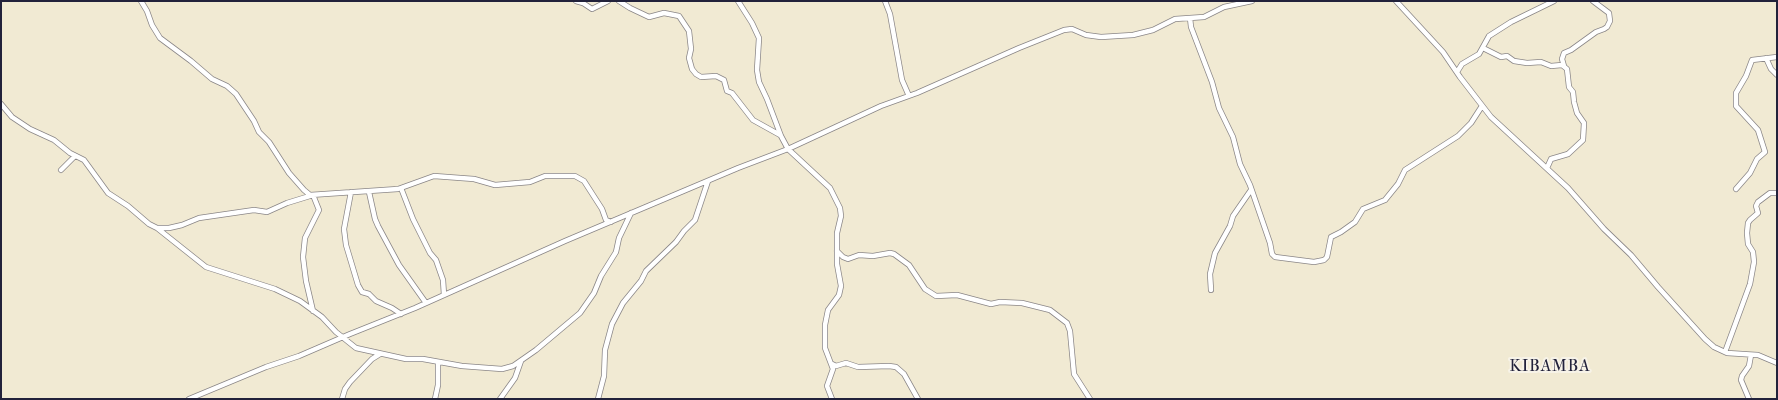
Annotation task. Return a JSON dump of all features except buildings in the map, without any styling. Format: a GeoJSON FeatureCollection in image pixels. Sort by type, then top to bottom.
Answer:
{"type":"FeatureCollection","features":[{"type":"Feature","properties":{"kind":"street"},"geometry":{"type":"LineString","coordinates":[[141,1],[160,38],[212,79],[227,86],[236,94],[254,121],[258,130],[272,146],[289,173],[304,190],[312,195],[319,210],[305,238],[303,257],[306,281],[313,311]]}},
{"type":"Feature","properties":{"kind":"street"},"geometry":{"type":"LineString","coordinates":[[576,1],[583,3],[592,9],[608,1]]}},
{"type":"Feature","properties":{"kind":"street"},"geometry":{"type":"LineString","coordinates":[[619,1],[649,17],[664,13],[678,16],[687,27],[690,34],[689,58],[695,73],[700,77],[716,76],[724,80],[727,91],[732,93],[753,120],[781,136]]}},
{"type":"Feature","properties":{"kind":"street"},"geometry":{"type":"LineString","coordinates":[[738,1],[752,23],[759,38],[757,70],[759,82],[781,136],[788,149],[822,180],[835,196],[841,214],[837,229],[840,291],[828,310],[825,325],[825,348],[832,364],[833,371],[827,386],[832,399]]}},
{"type":"Feature","properties":{"kind":"street"},"geometry":{"type":"LineString","coordinates":[[885,1],[890,14],[902,80],[909,96]]}},
{"type":"Feature","properties":{"kind":"street"},"geometry":{"type":"LineString","coordinates":[[189,399],[266,367],[299,356],[400,314],[631,213],[788,149],[875,108],[909,96],[1019,48],[1067,29],[1072,29],[1095,37],[1132,35],[1153,30],[1175,19],[1204,17],[1224,7],[1252,1]]}},
{"type":"Feature","properties":{"kind":"street"},"geometry":{"type":"LineString","coordinates":[[1396,1],[1441,50],[1482,106],[1514,140],[1568,188],[1623,247],[1705,340],[1714,347],[1725,352],[1763,356],[1777,363]]}},
{"type":"Feature","properties":{"kind":"street"},"geometry":{"type":"LineString","coordinates":[[1457,72],[1462,64],[1478,56],[1483,48],[1486,38],[1491,34],[1554,1]]}},
{"type":"Feature","properties":{"kind":"street"},"geometry":{"type":"LineString","coordinates":[[1547,168],[1551,159],[1568,154],[1582,141],[1584,123],[1575,106],[1573,92],[1569,87],[1568,71],[1564,66],[1562,59],[1564,53],[1571,50],[1596,32],[1607,27],[1610,21],[1608,13],[1593,1]]}},
{"type":"Feature","properties":{"kind":"street"},"geometry":{"type":"LineString","coordinates":[[1190,18],[1191,27],[1212,82],[1219,108],[1233,137],[1240,164],[1251,190],[1274,256],[1310,262],[1321,261],[1327,256],[1331,237],[1355,222],[1362,210],[1385,200],[1405,170],[1458,136],[1471,123],[1482,106]]}},
{"type":"Feature","properties":{"kind":"street"},"geometry":{"type":"LineString","coordinates":[[1483,48],[1500,56],[1506,56],[1517,61],[1527,63],[1541,62],[1551,66],[1564,66]]}},
{"type":"Feature","properties":{"kind":"street"},"geometry":{"type":"LineString","coordinates":[[1736,189],[1750,173],[1757,159],[1765,152],[1758,130],[1736,106],[1736,93],[1746,76],[1752,60],[1777,57]]}},
{"type":"Feature","properties":{"kind":"street"},"geometry":{"type":"LineString","coordinates":[[1766,58],[1771,69],[1777,75]]}},
{"type":"Feature","properties":{"kind":"street"},"geometry":{"type":"LineString","coordinates":[[1,104],[12,117],[30,129],[58,143],[87,163],[108,193],[128,206],[203,265],[262,286],[275,289],[300,301],[322,317],[342,337],[356,348],[374,356]]}},
{"type":"Feature","properties":{"kind":"street"},"geometry":{"type":"LineString","coordinates":[[61,170],[76,156]]}},
{"type":"Feature","properties":{"kind":"street"},"geometry":{"type":"LineString","coordinates":[[157,228],[169,228],[182,225],[199,218],[254,210],[267,212],[287,203],[312,195],[369,192],[401,188],[434,176],[474,179],[495,185],[530,182],[545,176],[578,177],[584,181],[602,209],[606,220],[611,222]]}},
{"type":"Feature","properties":{"kind":"street"},"geometry":{"type":"LineString","coordinates":[[598,399],[604,376],[604,350],[612,324],[621,306],[641,281],[646,271],[676,242],[695,220],[708,181]]}},
{"type":"Feature","properties":{"kind":"street"},"geometry":{"type":"LineString","coordinates":[[401,188],[413,219],[430,253],[436,260],[444,282],[444,295]]}},
{"type":"Feature","properties":{"kind":"street"},"geometry":{"type":"LineString","coordinates":[[1211,290],[1210,274],[1215,253],[1230,226],[1233,216],[1251,190]]}},
{"type":"Feature","properties":{"kind":"street"},"geometry":{"type":"LineString","coordinates":[[351,192],[344,229],[346,245],[358,285],[362,292],[369,294],[376,301],[392,308],[400,314]]}},
{"type":"Feature","properties":{"kind":"street"},"geometry":{"type":"LineString","coordinates":[[369,192],[378,226],[399,265],[426,303]]}},
{"type":"Feature","properties":{"kind":"street"},"geometry":{"type":"LineString","coordinates":[[1725,352],[1750,284],[1754,255],[1748,244],[1746,233],[1749,222],[1758,214],[1756,207],[1758,202],[1770,193],[1777,193]]}},
{"type":"Feature","properties":{"kind":"street"},"geometry":{"type":"LineString","coordinates":[[342,399],[347,386],[374,356],[380,354],[462,366],[502,369],[513,366],[550,340],[580,313],[594,293],[601,276],[615,256],[619,238],[631,213]]}},
{"type":"Feature","properties":{"kind":"street"},"geometry":{"type":"LineString","coordinates":[[837,251],[843,257],[848,259],[859,255],[873,256],[890,253],[894,254],[909,265],[928,292],[936,296],[957,295],[991,304],[1000,302],[1022,303],[1050,310],[1067,323],[1070,331],[1074,374],[1090,399]]}},
{"type":"Feature","properties":{"kind":"street"},"geometry":{"type":"LineString","coordinates":[[1749,399],[1741,380],[1749,366],[1751,355]]}},
{"type":"Feature","properties":{"kind":"street"},"geometry":{"type":"LineString","coordinates":[[500,399],[515,378],[522,360]]}},
{"type":"Feature","properties":{"kind":"street"},"geometry":{"type":"LineString","coordinates":[[435,399],[438,385],[438,362]]}},
{"type":"Feature","properties":{"kind":"street"},"geometry":{"type":"LineString","coordinates":[[832,364],[836,366],[846,363],[858,367],[889,366],[896,368],[904,374],[918,399]]}},
{"type":"Feature","properties":{"kind":"district","name":"KIBAMBA"},"geometry":{"type":"Point","coordinates":[1550,367]}}]}
